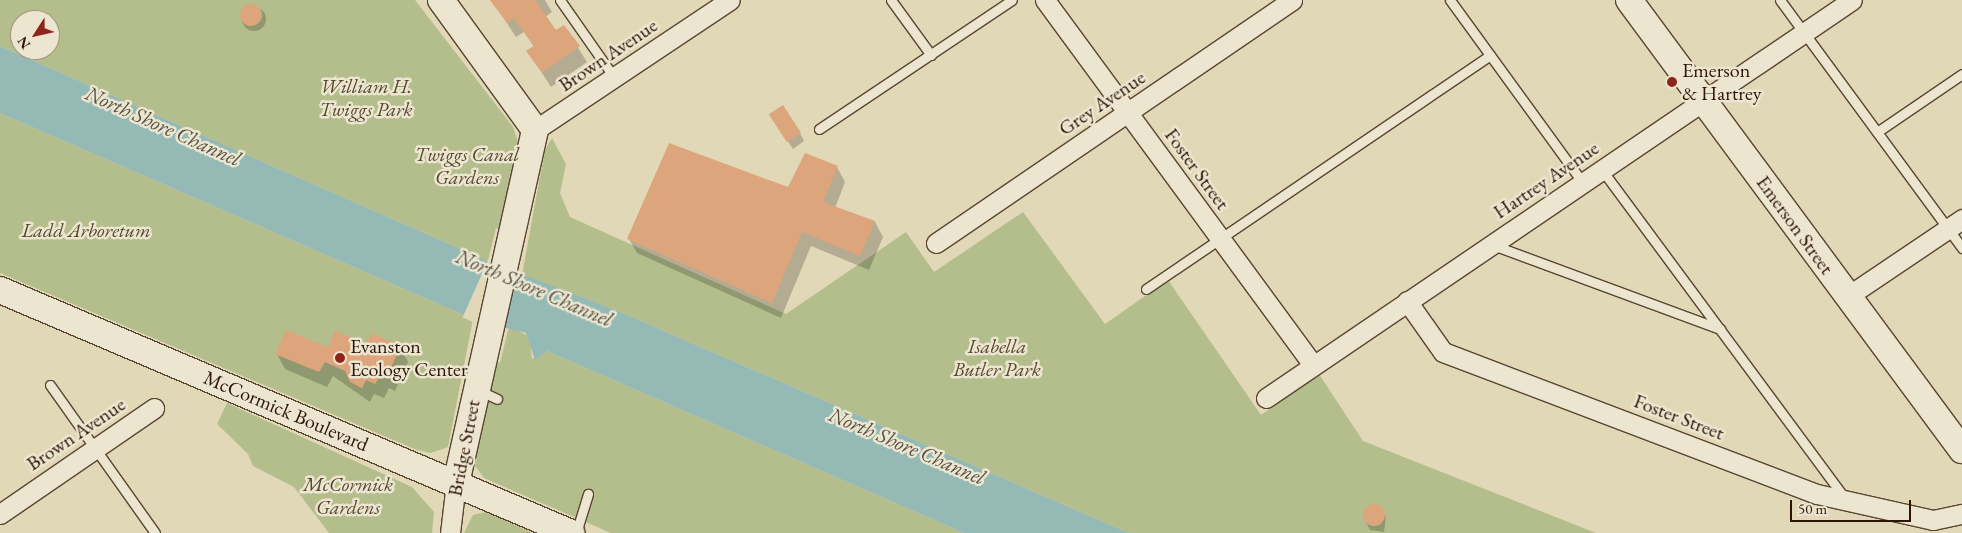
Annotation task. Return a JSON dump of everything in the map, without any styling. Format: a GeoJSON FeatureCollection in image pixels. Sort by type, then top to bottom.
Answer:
{"type":"FeatureCollection","features":[{"type":"Feature","properties":{"kind":"main road","name":"Emerson Street"},"geometry":{"type":"LineString","coordinates":[[1629,0],[1962,450]]}},
{"type":"Feature","properties":{"kind":"main road"},"geometry":{"type":"LineString","coordinates":[[448,2],[536,130]]}},
{"type":"Feature","properties":{"kind":"main road","name":"Bridge Street"},"geometry":{"type":"LineString","coordinates":[[456,483],[486,394],[483,356],[536,130]]}},
{"type":"Feature","properties":{"kind":"main road","name":"McCormick Boulevard"},"geometry":{"type":"LineString","coordinates":[[0,290],[571,533]]}},
{"type":"Feature","properties":{"kind":"street","name":"Brown Avenue"},"geometry":{"type":"LineString","coordinates":[[536,130],[730,0]]}},
{"type":"Feature","properties":{"kind":"street","name":"Foster Street"},"geometry":{"type":"LineString","coordinates":[[1045,0],[1313,365]]}},
{"type":"Feature","properties":{"kind":"street","name":"Grey Avenue"},"geometry":{"type":"LineString","coordinates":[[936,243],[1292,0]]}},
{"type":"Feature","properties":{"kind":"street","name":"Hartrey Avenue"},"geometry":{"type":"LineString","coordinates":[[1266,398],[1852,0]]}},
{"type":"Feature","properties":{"kind":"street"},"geometry":{"type":"LineString","coordinates":[[1848,296],[1955,224]]}},
{"type":"Feature","properties":{"kind":"street","name":"Foster Street"},"geometry":{"type":"LineString","coordinates":[[1407,301],[1443,352],[1817,494],[1933,520],[1962,514]]}},
{"type":"Feature","properties":{"kind":"street","name":"Brown Avenue"},"geometry":{"type":"LineString","coordinates":[[0,514],[154,408]]}},
{"type":"Feature","properties":{"kind":"street","name":"Bridge Street"},"geometry":{"type":"LineString","coordinates":[[450,533],[456,483]]}},
{"type":"Feature","properties":{"kind":"lane"},"geometry":{"type":"LineString","coordinates":[[560,0],[614,77]]}},
{"type":"Feature","properties":{"kind":"lane"},"geometry":{"type":"LineString","coordinates":[[891,0],[931,55]]}},
{"type":"Feature","properties":{"kind":"lane"},"geometry":{"type":"LineString","coordinates":[[819,129],[1012,0]]}},
{"type":"Feature","properties":{"kind":"lane"},"geometry":{"type":"LineString","coordinates":[[1450,0],[1583,183]]}},
{"type":"Feature","properties":{"kind":"lane"},"geometry":{"type":"LineString","coordinates":[[1780,0],[1877,132],[1955,224],[1962,248]]}},
{"type":"Feature","properties":{"kind":"lane"},"geometry":{"type":"LineString","coordinates":[[1146,289],[1490,55]]}},
{"type":"Feature","properties":{"kind":"lane"},"geometry":{"type":"LineString","coordinates":[[1877,132],[1962,74]]}},
{"type":"Feature","properties":{"kind":"lane"},"geometry":{"type":"LineString","coordinates":[[1602,170],[1847,500]]}},
{"type":"Feature","properties":{"kind":"lane"},"geometry":{"type":"LineString","coordinates":[[1491,244],[1720,330]]}},
{"type":"Feature","properties":{"kind":"lane"},"geometry":{"type":"LineString","coordinates":[[50,385],[94,450],[155,533]]}},
{"type":"Feature","properties":{"kind":"lane"},"geometry":{"type":"LineString","coordinates":[[576,533],[588,494]]}},
{"type":"Feature","properties":{"kind":"green space","name":"William H. Twiggs Park"},"geometry":{"type":"Polygon","coordinates":[[[0,0],[415,0],[513,127],[518,142],[502,230],[496,228],[488,261],[32,60],[60,60],[60,10],[10,10],[10,50],[0,46],[0,0]]]}},
{"type":"Feature","properties":{"kind":"green space","name":"Ladd Arboretum"},"geometry":{"type":"Polygon","coordinates":[[[0,113],[473,319],[448,447],[431,453],[417,450],[0,273],[0,113]]]}},
{"type":"Feature","properties":{"kind":"green space","name":"Isabella Butler Park"},"geometry":{"type":"Polygon","coordinates":[[[552,138],[566,164],[560,193],[570,217],[786,314],[906,232],[934,272],[1023,212],[1105,324],[1168,280],[1261,415],[1319,374],[1363,441],[1596,533],[1129,533],[618,311],[522,275],[545,150],[552,138]]]}},
{"type":"Feature","properties":{"kind":"green space"},"geometry":{"type":"Polygon","coordinates":[[[509,326],[530,337],[532,359],[547,351],[964,533],[611,533],[484,478],[473,463],[493,361],[500,363],[509,326]]]}},
{"type":"Feature","properties":{"kind":"green space","name":"McCormick Gardens"},"geometry":{"type":"Polygon","coordinates":[[[227,403],[412,487],[434,512],[432,533],[329,533],[294,487],[253,466],[248,454],[217,424],[227,403]]]}},
{"type":"Feature","properties":{"kind":"green space"},"geometry":{"type":"Polygon","coordinates":[[[486,512],[533,533],[464,533],[473,515],[486,512]]]}},
{"type":"Feature","properties":{"kind":"water","name":"North Shore Channel"},"geometry":{"type":"Polygon","coordinates":[[[0,46],[10,50],[10,60],[32,60],[488,261],[618,311],[1129,533],[964,533],[547,351],[535,360],[526,333],[473,319],[0,113],[0,46]]]}},
{"type":"Feature","properties":{"kind":"pier"},"geometry":{"type":"Polygon","coordinates":[[[489,258],[522,273],[495,332],[463,317],[489,258]]]}},
{"type":"Feature","properties":{"kind":"building"},"geometry":{"type":"Polygon","coordinates":[[[490,0],[535,0],[556,30],[564,25],[580,46],[542,73],[526,51],[534,46],[514,18],[507,23],[490,0]]]}},
{"type":"Feature","properties":{"kind":"building"},"geometry":{"type":"Polygon","coordinates":[[[251,4],[259,7],[262,15],[259,23],[251,26],[243,23],[240,15],[243,7],[251,4]]]}},
{"type":"Feature","properties":{"kind":"building"},"geometry":{"type":"Polygon","coordinates":[[[783,105],[801,133],[787,142],[769,114],[783,105]]]}},
{"type":"Feature","properties":{"kind":"building"},"geometry":{"type":"Polygon","coordinates":[[[669,143],[788,187],[805,153],[838,166],[823,202],[875,221],[860,256],[802,232],[772,303],[627,239],[669,143]]]}},
{"type":"Feature","properties":{"kind":"building","name":"Evanston Ecology Center"},"geometry":{"type":"Polygon","coordinates":[[[286,330],[328,347],[335,331],[366,344],[371,333],[401,346],[387,376],[381,374],[375,384],[366,380],[362,388],[350,382],[345,371],[325,362],[319,372],[275,354],[286,330]]]}},
{"type":"Feature","properties":{"kind":"building"},"geometry":{"type":"Polygon","coordinates":[[[1374,504],[1382,507],[1385,515],[1382,523],[1374,526],[1366,523],[1363,515],[1366,507],[1374,504]]]}},
{"type":"Feature","properties":{"kind":"place","name":"Emerson & Hartrey"},"geometry":{"type":"Point","coordinates":[1672,82]}},
{"type":"Feature","properties":{"kind":"place","name":"Evanston Ecology Center"},"geometry":{"type":"Point","coordinates":[340,358]}},
{"type":"Feature","properties":{"kind":"park label","name":"Twiggs Canal Gardens"},"geometry":{"type":"Point","coordinates":[467,166]}}]}
